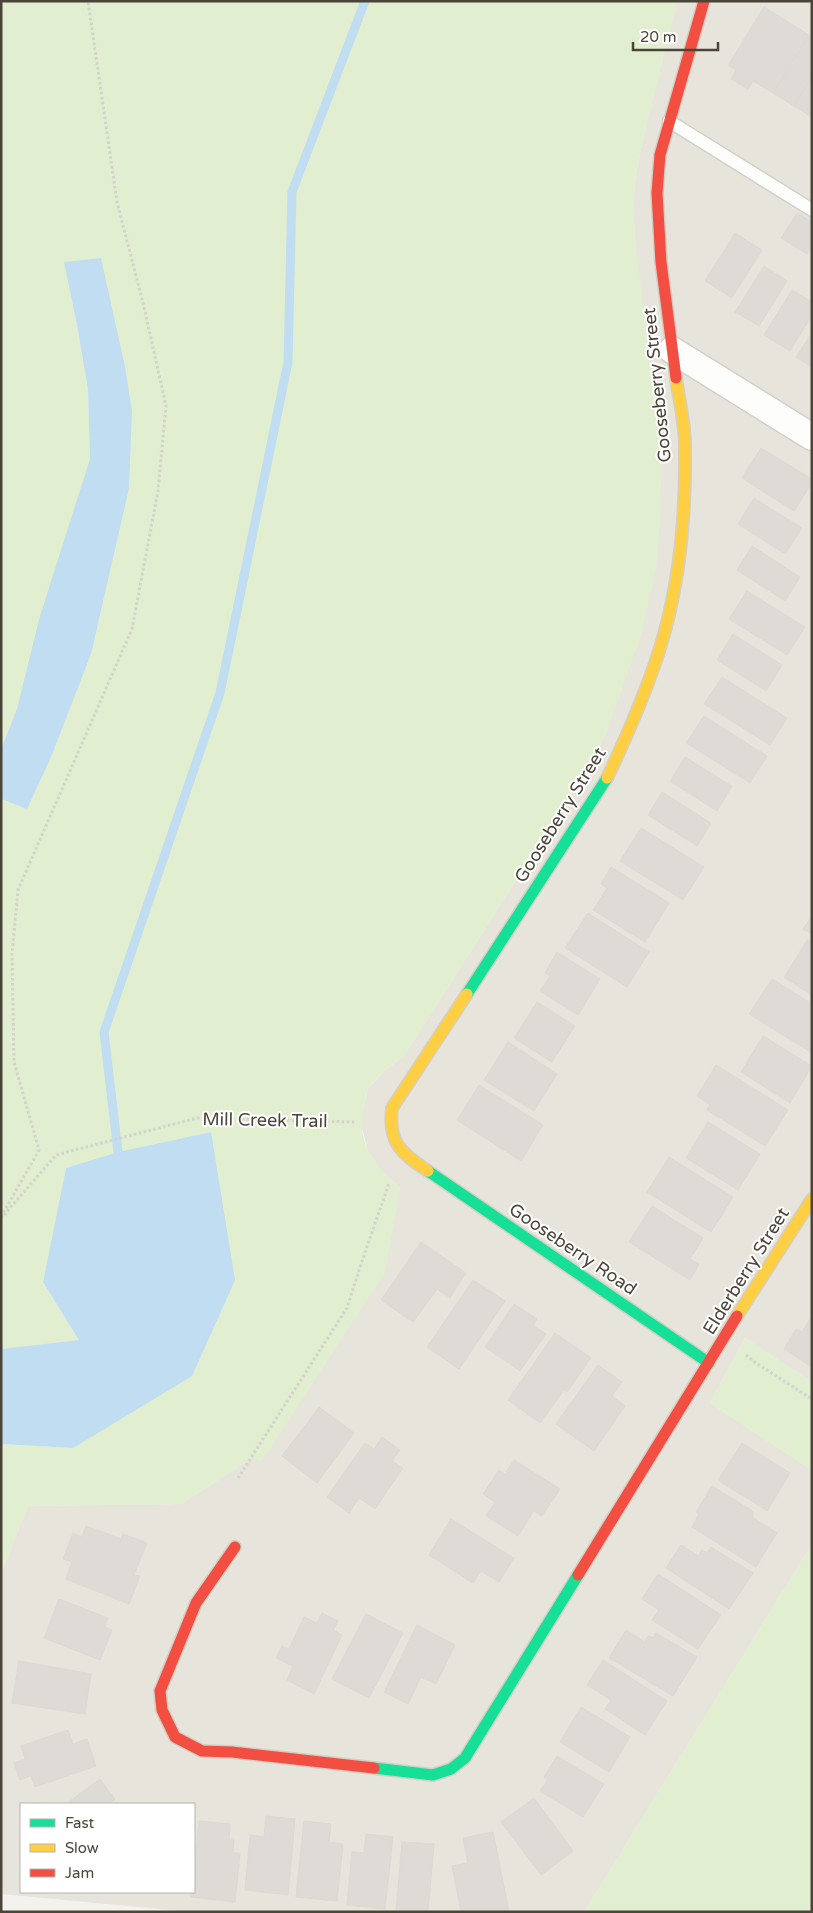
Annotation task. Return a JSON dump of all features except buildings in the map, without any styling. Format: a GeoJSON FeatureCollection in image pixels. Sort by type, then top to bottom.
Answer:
{"type":"FeatureCollection","features":[{"type":"Feature","properties":{"kind":"street","name":"Gooseberry Street"},"geometry":{"type":"LineString","coordinates":[[417,1164],[405,1155],[392,1140],[390,1124],[392,1108],[605,783],[634,722],[660,647],[675,582],[682,523],[685,444],[660,262],[657,193],[660,155],[704,1]]}},
{"type":"Feature","properties":{"kind":"street"},"geometry":{"type":"LineString","coordinates":[[672,350],[812,437]]}},
{"type":"Feature","properties":{"kind":"street","name":"Gooseberry Road"},"geometry":{"type":"LineString","coordinates":[[417,1164],[709,1362]]}},
{"type":"Feature","properties":{"kind":"street","name":"Elderberry Street"},"geometry":{"type":"LineString","coordinates":[[235,1547],[196,1603],[160,1691],[162,1710],[175,1737],[202,1751],[241,1753],[433,1774],[451,1769],[465,1758],[709,1362],[812,1199]]}},
{"type":"Feature","properties":{"kind":"lane"},"geometry":{"type":"LineString","coordinates":[[669,121],[812,210]]}},
{"type":"Feature","properties":{"kind":"path"},"geometry":{"type":"LineString","coordinates":[[1,1217],[39,1150],[14,1062],[12,954],[18,890],[132,629],[158,491],[166,406],[144,307],[117,202],[88,1]]}},
{"type":"Feature","properties":{"kind":"path","name":"Mill Creek Trail"},"geometry":{"type":"LineString","coordinates":[[1,1217],[56,1156],[117,1139],[197,1118],[356,1122]]}},
{"type":"Feature","properties":{"kind":"path"},"geometry":{"type":"LineString","coordinates":[[238,1478],[347,1308],[389,1183]]}},
{"type":"Feature","properties":{"kind":"path"},"geometry":{"type":"LineString","coordinates":[[742,1352],[812,1399]]}},
{"type":"Feature","properties":{"kind":"shaded area"},"geometry":{"type":"Polygon","coordinates":[[[677,1],[812,1],[812,1382],[745,1338],[710,1403],[812,1470],[812,1544],[584,1912],[191,1912],[1,1894],[1,1573],[28,1506],[181,1504],[252,1458],[400,1188],[379,1168],[368,1151],[362,1128],[362,1115],[368,1089],[384,1071],[404,1056],[585,772],[606,734],[617,701],[635,240],[633,203],[636,174],[677,1]]]}},
{"type":"Feature","properties":{"kind":"green space"},"geometry":{"type":"Polygon","coordinates":[[[1,1],[677,1],[645,130],[636,174],[633,203],[635,240],[662,458],[658,559],[642,633],[606,734],[585,772],[404,1056],[381,1075],[368,1090],[362,1120],[362,1132],[365,1142],[375,1162],[400,1188],[385,1273],[262,1461],[252,1458],[181,1504],[28,1506],[1,1573],[1,1444],[73,1448],[211,1132],[118,1152],[66,1168],[43,1282],[79,1340],[1,1349],[1,799],[27,809],[91,654],[101,258],[65,262],[88,390],[90,459],[17,709],[1,749],[1,1]]]}},
{"type":"Feature","properties":{"kind":"green space"},"geometry":{"type":"Polygon","coordinates":[[[745,1338],[812,1382],[812,1470],[710,1403],[745,1338]]]}},
{"type":"Feature","properties":{"kind":"green space"},"geometry":{"type":"Polygon","coordinates":[[[812,1544],[812,1912],[584,1912],[812,1544]]]}},
{"type":"Feature","properties":{"kind":"water"},"geometry":{"type":"Polygon","coordinates":[[[101,258],[125,367],[132,411],[129,488],[91,654],[51,757],[27,809],[1,799],[1,749],[17,709],[40,616],[90,459],[88,390],[64,262],[101,258]]]}},
{"type":"Feature","properties":{"kind":"water"},"geometry":{"type":"Polygon","coordinates":[[[211,1132],[235,1280],[192,1376],[73,1448],[1,1444],[1,1349],[79,1340],[43,1282],[66,1168],[118,1152],[211,1132]]]}},
{"type":"Feature","properties":{"kind":"waterway"},"geometry":{"type":"LineString","coordinates":[[118,1152],[104,1032],[220,693],[288,362],[292,192],[365,1]]}},
{"type":"Feature","properties":{"kind":"traffic: fast"},"geometry":{"type":"LineString","coordinates":[[467,994],[607,778]]}},
{"type":"Feature","properties":{"kind":"traffic: fast"},"geometry":{"type":"LineString","coordinates":[[428,1171],[709,1363]]}},
{"type":"Feature","properties":{"kind":"traffic: fast"},"geometry":{"type":"LineString","coordinates":[[374,1768],[433,1775],[451,1769],[465,1758],[578,1575]]}},
{"type":"Feature","properties":{"kind":"traffic: slow"},"geometry":{"type":"LineString","coordinates":[[607,778],[636,714],[655,665],[667,624],[677,574],[683,522],[685,437],[676,378]]}},
{"type":"Feature","properties":{"kind":"traffic: slow"},"geometry":{"type":"LineString","coordinates":[[428,1171],[410,1158],[398,1146],[392,1130],[392,1108],[467,994]]}},
{"type":"Feature","properties":{"kind":"traffic: slow"},"geometry":{"type":"LineString","coordinates":[[737,1316],[812,1199]]}},
{"type":"Feature","properties":{"kind":"traffic: jam"},"geometry":{"type":"LineString","coordinates":[[676,378],[661,262],[657,193],[660,155],[704,1]]}},
{"type":"Feature","properties":{"kind":"traffic: jam"},"geometry":{"type":"LineString","coordinates":[[578,1575],[737,1316]]}},
{"type":"Feature","properties":{"kind":"traffic: jam"},"geometry":{"type":"LineString","coordinates":[[235,1547],[196,1603],[160,1691],[162,1710],[175,1737],[202,1751],[232,1752],[374,1768]]}}]}
